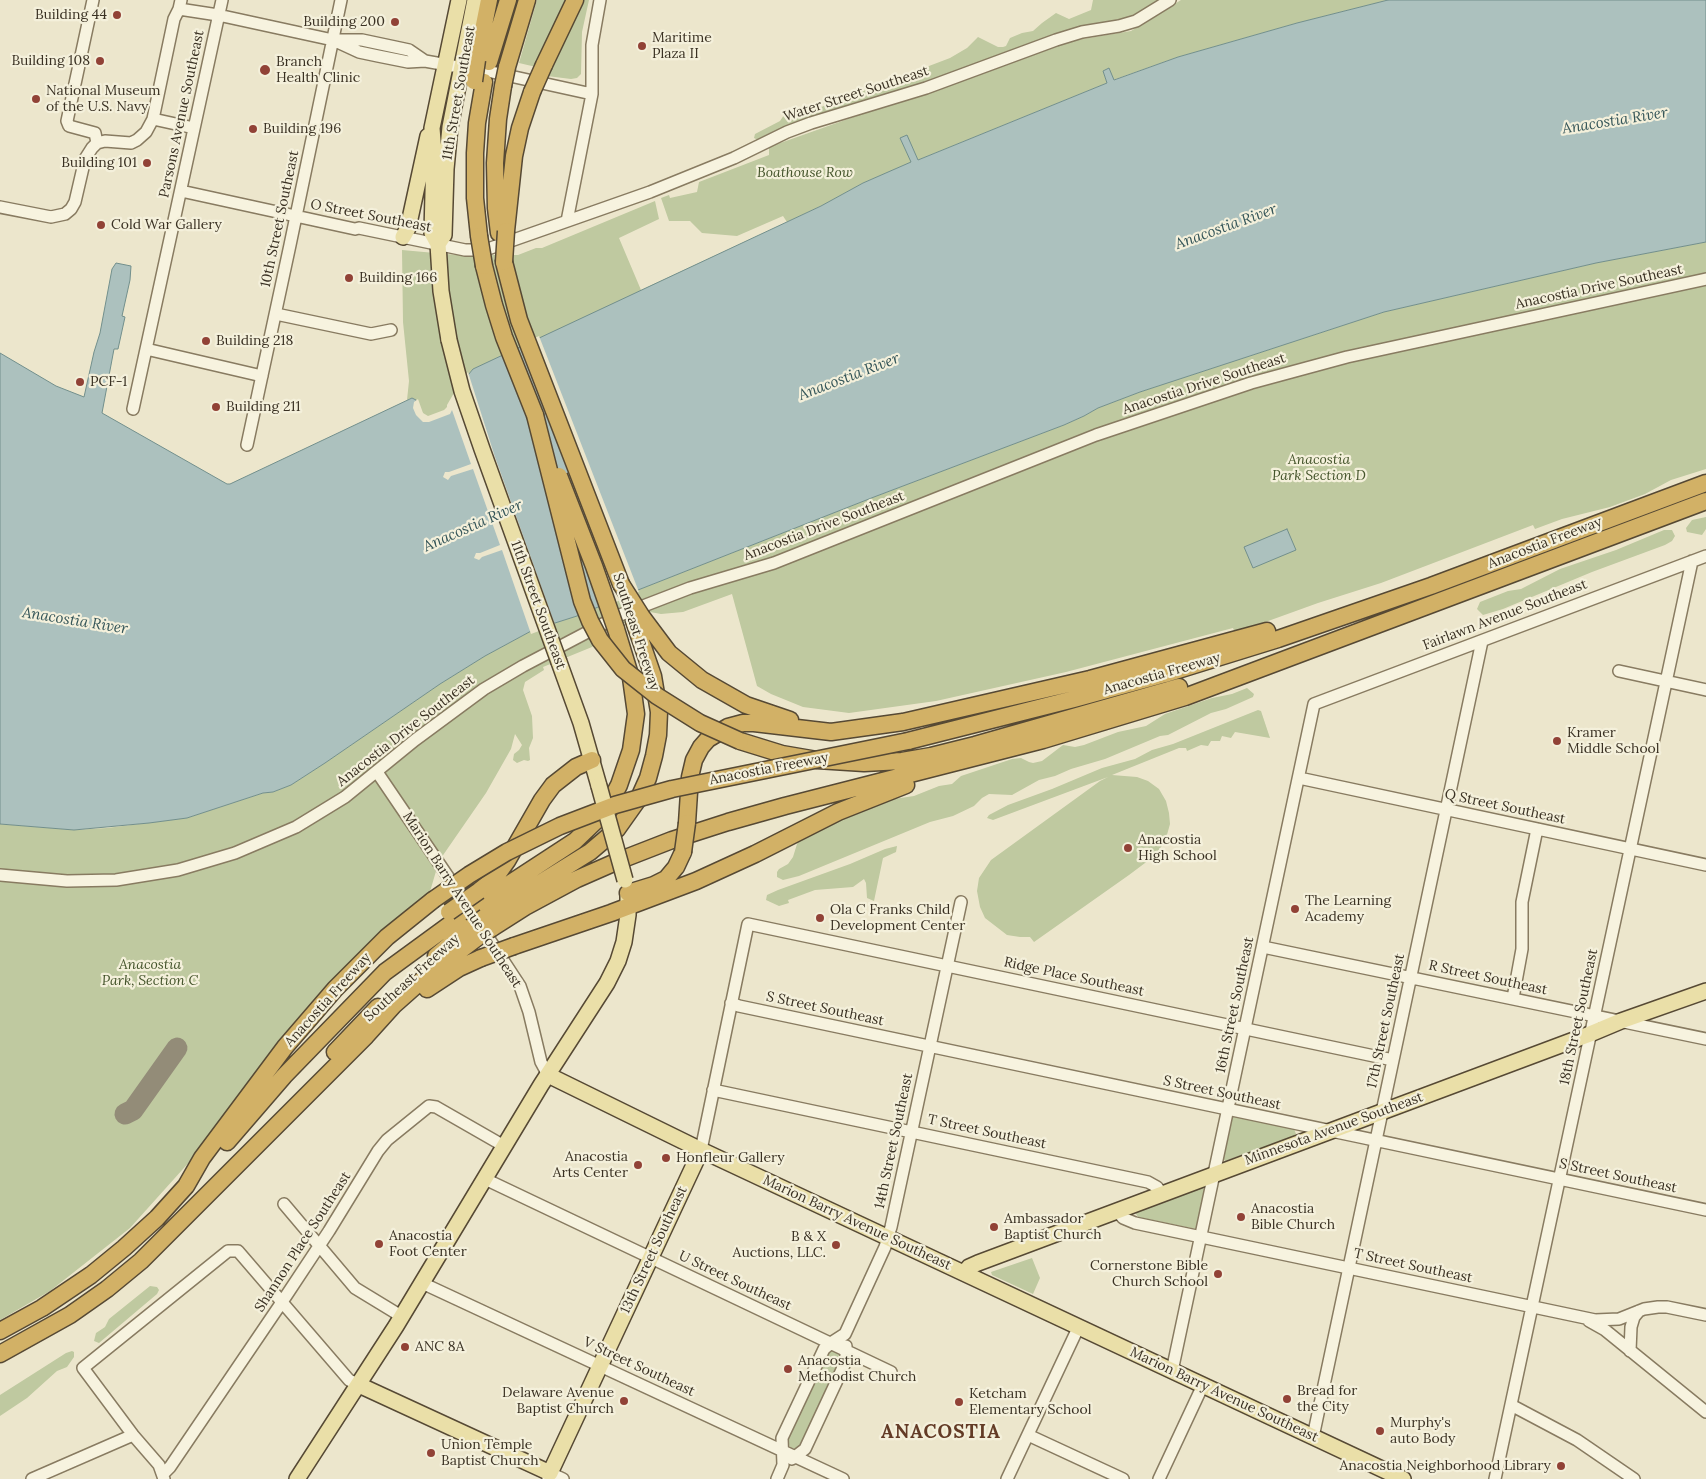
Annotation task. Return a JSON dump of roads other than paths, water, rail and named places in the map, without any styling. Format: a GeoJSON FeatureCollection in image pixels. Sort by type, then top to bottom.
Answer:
{"type":"FeatureCollection","features":[{"type":"Feature","properties":{"kind":"highway"},"geometry":{"type":"LineString","coordinates":[[483,61],[489,0]]}},
{"type":"Feature","properties":{"kind":"highway","name":"Southeast Freeway"},"geometry":{"type":"LineString","coordinates":[[483,910],[563,850],[580,836],[605,810],[620,785],[631,750],[636,714],[631,678],[616,629],[594,566],[504,336],[494,305],[478,236],[475,198],[475,153],[479,81],[483,61],[508,0]]}},
{"type":"Feature","properties":{"kind":"highway","name":"Southeast Freeway"},"geometry":{"type":"LineString","coordinates":[[483,910],[590,852],[617,829],[639,798],[653,763],[659,720],[655,683],[638,619],[621,584],[523,329],[504,262],[502,232],[496,208],[495,163],[498,119],[507,67],[527,0]]}},
{"type":"Feature","properties":{"kind":"highway"},"geometry":{"type":"LineString","coordinates":[[502,232],[520,128],[532,92],[575,0]]}},
{"type":"Feature","properties":{"kind":"highway"},"geometry":{"type":"LineString","coordinates":[[535,416],[580,594],[587,614],[600,640],[624,669],[657,696],[700,723],[740,741],[782,754],[827,761],[873,763],[916,759],[966,748],[1117,706],[1369,628]]}},
{"type":"Feature","properties":{"kind":"highway","name":"Anacostia Freeway"},"geometry":{"type":"LineString","coordinates":[[0,1331],[42,1308],[91,1275],[141,1233],[186,1186],[202,1158],[279,1055],[335,989],[376,947],[433,900],[482,867],[533,839],[574,820],[615,805],[672,789],[908,741],[1055,704],[1193,665],[1305,630],[1431,586],[1706,483]]}},
{"type":"Feature","properties":{"kind":"highway","name":"Anacostia Freeway"},"geometry":{"type":"LineString","coordinates":[[0,1354],[64,1319],[106,1289],[152,1251],[366,1036],[394,1005],[429,974],[465,923],[483,910],[525,907],[590,873],[700,830],[776,808],[1014,748],[1100,724],[1185,697],[1706,501]]}},
{"type":"Feature","properties":{"kind":"highway"},"geometry":{"type":"LineString","coordinates":[[366,1036],[459,968],[514,946],[627,893],[654,886],[666,878],[676,867],[683,852],[689,783],[694,760],[704,743],[720,731],[733,725],[748,723],[831,732],[889,724],[1118,672],[1431,586]]}},
{"type":"Feature","properties":{"kind":"highway"},"geometry":{"type":"LineString","coordinates":[[638,619],[684,667],[714,688],[746,705],[787,719],[824,726],[860,727],[889,724]]}},
{"type":"Feature","properties":{"kind":"highway"},"geometry":{"type":"LineString","coordinates":[[627,893],[712,874],[850,806],[1014,748]]}},
{"type":"Feature","properties":{"kind":"highway"},"geometry":{"type":"LineString","coordinates":[[465,923],[483,910],[494,878],[553,785],[576,767],[592,760]]}},
{"type":"Feature","properties":{"kind":"highway","name":"Southeast Freeway"},"geometry":{"type":"LineString","coordinates":[[186,1186],[284,1076],[385,972],[465,923]]}},
{"type":"Feature","properties":{"kind":"highway","name":"Southeast Freeway"},"geometry":{"type":"LineString","coordinates":[[196,1206],[222,1173],[358,1027],[465,923]]}},
{"type":"Feature","properties":{"kind":"main road","name":"11th Street Southeast"},"geometry":{"type":"LineString","coordinates":[[459,0],[432,128],[434,154],[432,233],[438,244],[441,290],[449,340],[462,391],[578,716],[592,760],[627,893]]}},
{"type":"Feature","properties":{"kind":"main road","name":"11th Street Southeast"},"geometry":{"type":"LineString","coordinates":[[438,244],[444,235],[444,193],[447,152],[461,67],[475,0]]}},
{"type":"Feature","properties":{"kind":"main road"},"geometry":{"type":"LineString","coordinates":[[403,237],[408,228],[426,139],[432,128]]}},
{"type":"Feature","properties":{"kind":"main road"},"geometry":{"type":"LineString","coordinates":[[297,1479],[359,1385],[504,1146],[604,987],[620,956],[627,929],[627,893]]}},
{"type":"Feature","properties":{"kind":"main road","name":"Minnesota Avenue Southeast"},"geometry":{"type":"LineString","coordinates":[[964,1273],[978,1263],[1214,1173],[1706,991]]}},
{"type":"Feature","properties":{"kind":"main road","name":"Marion Barry Avenue Southeast"},"geometry":{"type":"LineString","coordinates":[[548,1075],[701,1150],[1403,1479]]}},
{"type":"Feature","properties":{"kind":"main road","name":"13th Street Southeast"},"geometry":{"type":"LineString","coordinates":[[554,1477],[600,1366],[701,1150]]}},
{"type":"Feature","properties":{"kind":"main road"},"geometry":{"type":"LineString","coordinates":[[359,1385],[554,1477]]}},
{"type":"Feature","properties":{"kind":"street"},"geometry":{"type":"LineString","coordinates":[[93,0],[67,121],[69,126],[95,133],[97,143]]}},
{"type":"Feature","properties":{"kind":"street","name":"Parsons Avenue Southeast"},"geometry":{"type":"LineString","coordinates":[[134,409],[222,0]]}},
{"type":"Feature","properties":{"kind":"street","name":"10th Street Southeast"},"geometry":{"type":"LineString","coordinates":[[247,445],[297,216],[341,0]]}},
{"type":"Feature","properties":{"kind":"street"},"geometry":{"type":"LineString","coordinates":[[567,222],[592,94],[592,45],[600,0]]}},
{"type":"Feature","properties":{"kind":"street","name":"Water Street Southeast"},"geometry":{"type":"LineString","coordinates":[[438,244],[465,250],[485,250],[650,192],[734,158],[810,123],[926,88],[1056,40],[1082,32],[1128,24],[1170,0]]}},
{"type":"Feature","properties":{"kind":"street"},"geometry":{"type":"LineString","coordinates":[[0,207],[51,217],[62,216],[67,213],[75,202],[85,159],[89,151],[97,143],[108,140],[128,143],[137,140],[146,132],[153,119],[174,18],[180,4],[218,15],[333,40],[359,52],[408,62],[425,62],[461,67],[592,94]]}},
{"type":"Feature","properties":{"kind":"street"},"geometry":{"type":"LineString","coordinates":[[153,119],[194,128]]}},
{"type":"Feature","properties":{"kind":"street","name":"O Street Southeast"},"geometry":{"type":"LineString","coordinates":[[181,192],[438,244]]}},
{"type":"Feature","properties":{"kind":"street","name":"Anacostia Drive Southeast"},"geometry":{"type":"LineString","coordinates":[[0,875],[50,880],[96,881],[160,874],[202,864],[251,847],[296,827],[345,797],[423,734],[484,689],[523,666],[620,615],[690,588],[774,563],[1096,435],[1241,386],[1324,363],[1706,279]]}},
{"type":"Feature","properties":{"kind":"street"},"geometry":{"type":"LineString","coordinates":[[276,314],[371,334],[391,330]]}},
{"type":"Feature","properties":{"kind":"street"},"geometry":{"type":"LineString","coordinates":[[146,349],[262,376]]}},
{"type":"Feature","properties":{"kind":"street","name":"Fairlawn Avenue Southeast"},"geometry":{"type":"LineString","coordinates":[[1314,704],[1706,556]]}},
{"type":"Feature","properties":{"kind":"street","name":"18th Street Southeast"},"geometry":{"type":"LineString","coordinates":[[1495,1479],[1692,561]]}},
{"type":"Feature","properties":{"kind":"street","name":"17th Street Southeast"},"geometry":{"type":"LineString","coordinates":[[1313,1437],[1482,641]]}},
{"type":"Feature","properties":{"kind":"street"},"geometry":{"type":"LineString","coordinates":[[1619,671],[1706,690]]}},
{"type":"Feature","properties":{"kind":"street","name":"16th Street Southeast"},"geometry":{"type":"LineString","coordinates":[[1172,1371],[1314,704]]}},
{"type":"Feature","properties":{"kind":"street","name":"Marion Barry Avenue Southeast"},"geometry":{"type":"LineString","coordinates":[[377,772],[520,986],[528,1006],[541,1062],[548,1075]]}},
{"type":"Feature","properties":{"kind":"street","name":"Q Street Southeast"},"geometry":{"type":"LineString","coordinates":[[1298,778],[1706,866]]}},
{"type":"Feature","properties":{"kind":"street"},"geometry":{"type":"LineString","coordinates":[[1513,998],[1522,949],[1522,902],[1537,829]]}},
{"type":"Feature","properties":{"kind":"street","name":"14th Street Southeast"},"geometry":{"type":"LineString","coordinates":[[845,1334],[888,1237],[961,902]]}},
{"type":"Feature","properties":{"kind":"street","name":"Ridge Place Southeast"},"geometry":{"type":"LineString","coordinates":[[748,924],[1393,1060]]}},
{"type":"Feature","properties":{"kind":"street","name":"13th Street Southeast"},"geometry":{"type":"LineString","coordinates":[[701,1150],[748,924]]}},
{"type":"Feature","properties":{"kind":"street","name":"R Street Southeast"},"geometry":{"type":"LineString","coordinates":[[1263,947],[1706,1039]]}},
{"type":"Feature","properties":{"kind":"street","name":"S Street Southeast"},"geometry":{"type":"LineString","coordinates":[[731,1003],[1706,1210]]}},
{"type":"Feature","properties":{"kind":"street","name":"T Street Southeast"},"geometry":{"type":"LineString","coordinates":[[712,1090],[1148,1182],[1157,1187],[1162,1194]]}},
{"type":"Feature","properties":{"kind":"street","name":"Shannon Place Southeast"},"geometry":{"type":"LineString","coordinates":[[164,1476],[320,1245],[382,1145],[429,1106],[436,1107],[504,1146]]}},
{"type":"Feature","properties":{"kind":"street","name":"U Street Southeast"},"geometry":{"type":"LineString","coordinates":[[484,1179],[891,1372]]}},
{"type":"Feature","properties":{"kind":"street"},"geometry":{"type":"LineString","coordinates":[[284,1204],[355,1288],[401,1316]]}},
{"type":"Feature","properties":{"kind":"street","name":"T Street Southeast"},"geometry":{"type":"LineString","coordinates":[[1117,1211],[1123,1218],[1131,1222],[1580,1318],[1608,1321],[1639,1311],[1667,1307],[1706,1315]]}},
{"type":"Feature","properties":{"kind":"street"},"geometry":{"type":"LineString","coordinates":[[164,1476],[158,1465],[83,1368],[228,1251],[238,1251],[348,1380],[359,1385]]}},
{"type":"Feature","properties":{"kind":"street","name":"V Street Southeast"},"geometry":{"type":"LineString","coordinates":[[422,1282],[844,1479]]}},
{"type":"Feature","properties":{"kind":"street"},"geometry":{"type":"LineString","coordinates":[[1630,1351],[1631,1327],[1634,1317],[1639,1311]]}},
{"type":"Feature","properties":{"kind":"street"},"geometry":{"type":"LineString","coordinates":[[1580,1318],[1606,1330],[1706,1412]]}},
{"type":"Feature","properties":{"kind":"street"},"geometry":{"type":"LineString","coordinates":[[1007,1479],[1079,1326]]}},
{"type":"Feature","properties":{"kind":"street"},"geometry":{"type":"LineString","coordinates":[[777,1479],[783,1465],[782,1438],[824,1349],[845,1334],[846,1361],[805,1449],[783,1465]]}},
{"type":"Feature","properties":{"kind":"street"},"geometry":{"type":"LineString","coordinates":[[1159,1479],[1203,1385]]}},
{"type":"Feature","properties":{"kind":"street"},"geometry":{"type":"LineString","coordinates":[[1511,1405],[1577,1440],[1634,1479]]}},
{"type":"Feature","properties":{"kind":"street"},"geometry":{"type":"LineString","coordinates":[[32,1479],[133,1435]]}},
{"type":"Feature","properties":{"kind":"street"},"geometry":{"type":"LineString","coordinates":[[1028,1435],[1123,1479]]}},
{"type":"Feature","properties":{"kind":"water","name":"Anacostia River"},"geometry":{"type":"Polygon","coordinates":[[[1388,0],[1706,0],[1706,242],[1596,263],[1384,312],[1140,392],[1098,408],[1064,425],[874,497],[577,616],[533,630],[485,656],[440,684],[291,785],[273,792],[263,793],[187,818],[149,823],[74,830],[0,824],[0,353],[56,386],[84,397],[100,333],[112,269],[116,263],[131,266],[130,280],[122,316],[125,317],[118,349],[114,349],[102,413],[230,484],[412,398],[416,400],[421,415],[427,419],[445,412],[464,380],[473,369],[821,206],[863,183],[911,162],[900,138],[907,135],[918,160],[1107,83],[1103,71],[1109,68],[1114,80],[1178,57],[1297,23],[1388,0]]]}},
{"type":"Feature","properties":{"kind":"water"},"geometry":{"type":"Polygon","coordinates":[[[1287,529],[1296,550],[1253,568],[1244,547],[1287,529]]]}},
{"type":"Feature","properties":{"kind":"place","name":"Building 44"},"geometry":{"type":"Point","coordinates":[117,15]}},
{"type":"Feature","properties":{"kind":"place","name":"Building 200"},"geometry":{"type":"Point","coordinates":[395,22]}},
{"type":"Feature","properties":{"kind":"place","name":"Maritime Plaza II"},"geometry":{"type":"Point","coordinates":[642,46]}},
{"type":"Feature","properties":{"kind":"place","name":"Building 108"},"geometry":{"type":"Point","coordinates":[100,61]}},
{"type":"Feature","properties":{"kind":"place","name":"Branch Health Clinic"},"geometry":{"type":"Point","coordinates":[265,70]}},
{"type":"Feature","properties":{"kind":"place","name":"National Museum of the U.S. Navy"},"geometry":{"type":"Point","coordinates":[36,99]}},
{"type":"Feature","properties":{"kind":"place","name":"Building 196"},"geometry":{"type":"Point","coordinates":[253,129]}},
{"type":"Feature","properties":{"kind":"place","name":"Building 101"},"geometry":{"type":"Point","coordinates":[147,163]}},
{"type":"Feature","properties":{"kind":"place","name":"Cold War Gallery"},"geometry":{"type":"Point","coordinates":[101,225]}},
{"type":"Feature","properties":{"kind":"place","name":"Building 166"},"geometry":{"type":"Point","coordinates":[349,278]}},
{"type":"Feature","properties":{"kind":"place","name":"Building 218"},"geometry":{"type":"Point","coordinates":[206,341]}},
{"type":"Feature","properties":{"kind":"place","name":"PCF-1"},"geometry":{"type":"Point","coordinates":[80,382]}},
{"type":"Feature","properties":{"kind":"place","name":"Building 211"},"geometry":{"type":"Point","coordinates":[216,407]}},
{"type":"Feature","properties":{"kind":"place","name":"Kramer Middle School"},"geometry":{"type":"Point","coordinates":[1557,741]}},
{"type":"Feature","properties":{"kind":"place","name":"Anacostia High School"},"geometry":{"type":"Point","coordinates":[1128,848]}},
{"type":"Feature","properties":{"kind":"place","name":"The Learning Academy"},"geometry":{"type":"Point","coordinates":[1295,909]}},
{"type":"Feature","properties":{"kind":"place","name":"Ola C Franks Child Development Center"},"geometry":{"type":"Point","coordinates":[820,918]}},
{"type":"Feature","properties":{"kind":"place","name":"Honfleur Gallery"},"geometry":{"type":"Point","coordinates":[666,1158]}},
{"type":"Feature","properties":{"kind":"place","name":"Anacostia Arts Center"},"geometry":{"type":"Point","coordinates":[638,1165]}},
{"type":"Feature","properties":{"kind":"place","name":"Anacostia Bible Church"},"geometry":{"type":"Point","coordinates":[1241,1217]}},
{"type":"Feature","properties":{"kind":"place","name":"Ambassador Baptist Church"},"geometry":{"type":"Point","coordinates":[994,1227]}},
{"type":"Feature","properties":{"kind":"place","name":"Anacostia Foot Center"},"geometry":{"type":"Point","coordinates":[379,1244]}},
{"type":"Feature","properties":{"kind":"place","name":"B & X Auctions, LLC."},"geometry":{"type":"Point","coordinates":[836,1245]}},
{"type":"Feature","properties":{"kind":"place","name":"Cornerstone Bible Church School"},"geometry":{"type":"Point","coordinates":[1218,1274]}},
{"type":"Feature","properties":{"kind":"place","name":"ANC 8A"},"geometry":{"type":"Point","coordinates":[405,1347]}},
{"type":"Feature","properties":{"kind":"place","name":"Anacostia Methodist Church"},"geometry":{"type":"Point","coordinates":[788,1369]}},
{"type":"Feature","properties":{"kind":"place","name":"Bread for the City"},"geometry":{"type":"Point","coordinates":[1287,1399]}},
{"type":"Feature","properties":{"kind":"place","name":"Delaware Avenue Baptist Church"},"geometry":{"type":"Point","coordinates":[624,1401]}},
{"type":"Feature","properties":{"kind":"place","name":"Ketcham Elementary School"},"geometry":{"type":"Point","coordinates":[959,1402]}},
{"type":"Feature","properties":{"kind":"place","name":"Murphy's auto Body"},"geometry":{"type":"Point","coordinates":[1380,1431]}},
{"type":"Feature","properties":{"kind":"place","name":"Union Temple Baptist Church"},"geometry":{"type":"Point","coordinates":[431,1453]}},
{"type":"Feature","properties":{"kind":"place","name":"Anacostia Neighborhood Library"},"geometry":{"type":"Point","coordinates":[1561,1466]}},
{"type":"Feature","properties":{"kind":"district","name":"ANACOSTIA"},"geometry":{"type":"Point","coordinates":[941,1433]}},
{"type":"Feature","properties":{"kind":"park label","name":"Boathouse Row"},"geometry":{"type":"Point","coordinates":[805,173]}},
{"type":"Feature","properties":{"kind":"park label","name":"Anacostia Park Section D"},"geometry":{"type":"Point","coordinates":[1319,468]}},
{"type":"Feature","properties":{"kind":"park label","name":"Anacostia Park, Section C"},"geometry":{"type":"Point","coordinates":[150,974]}}]}
